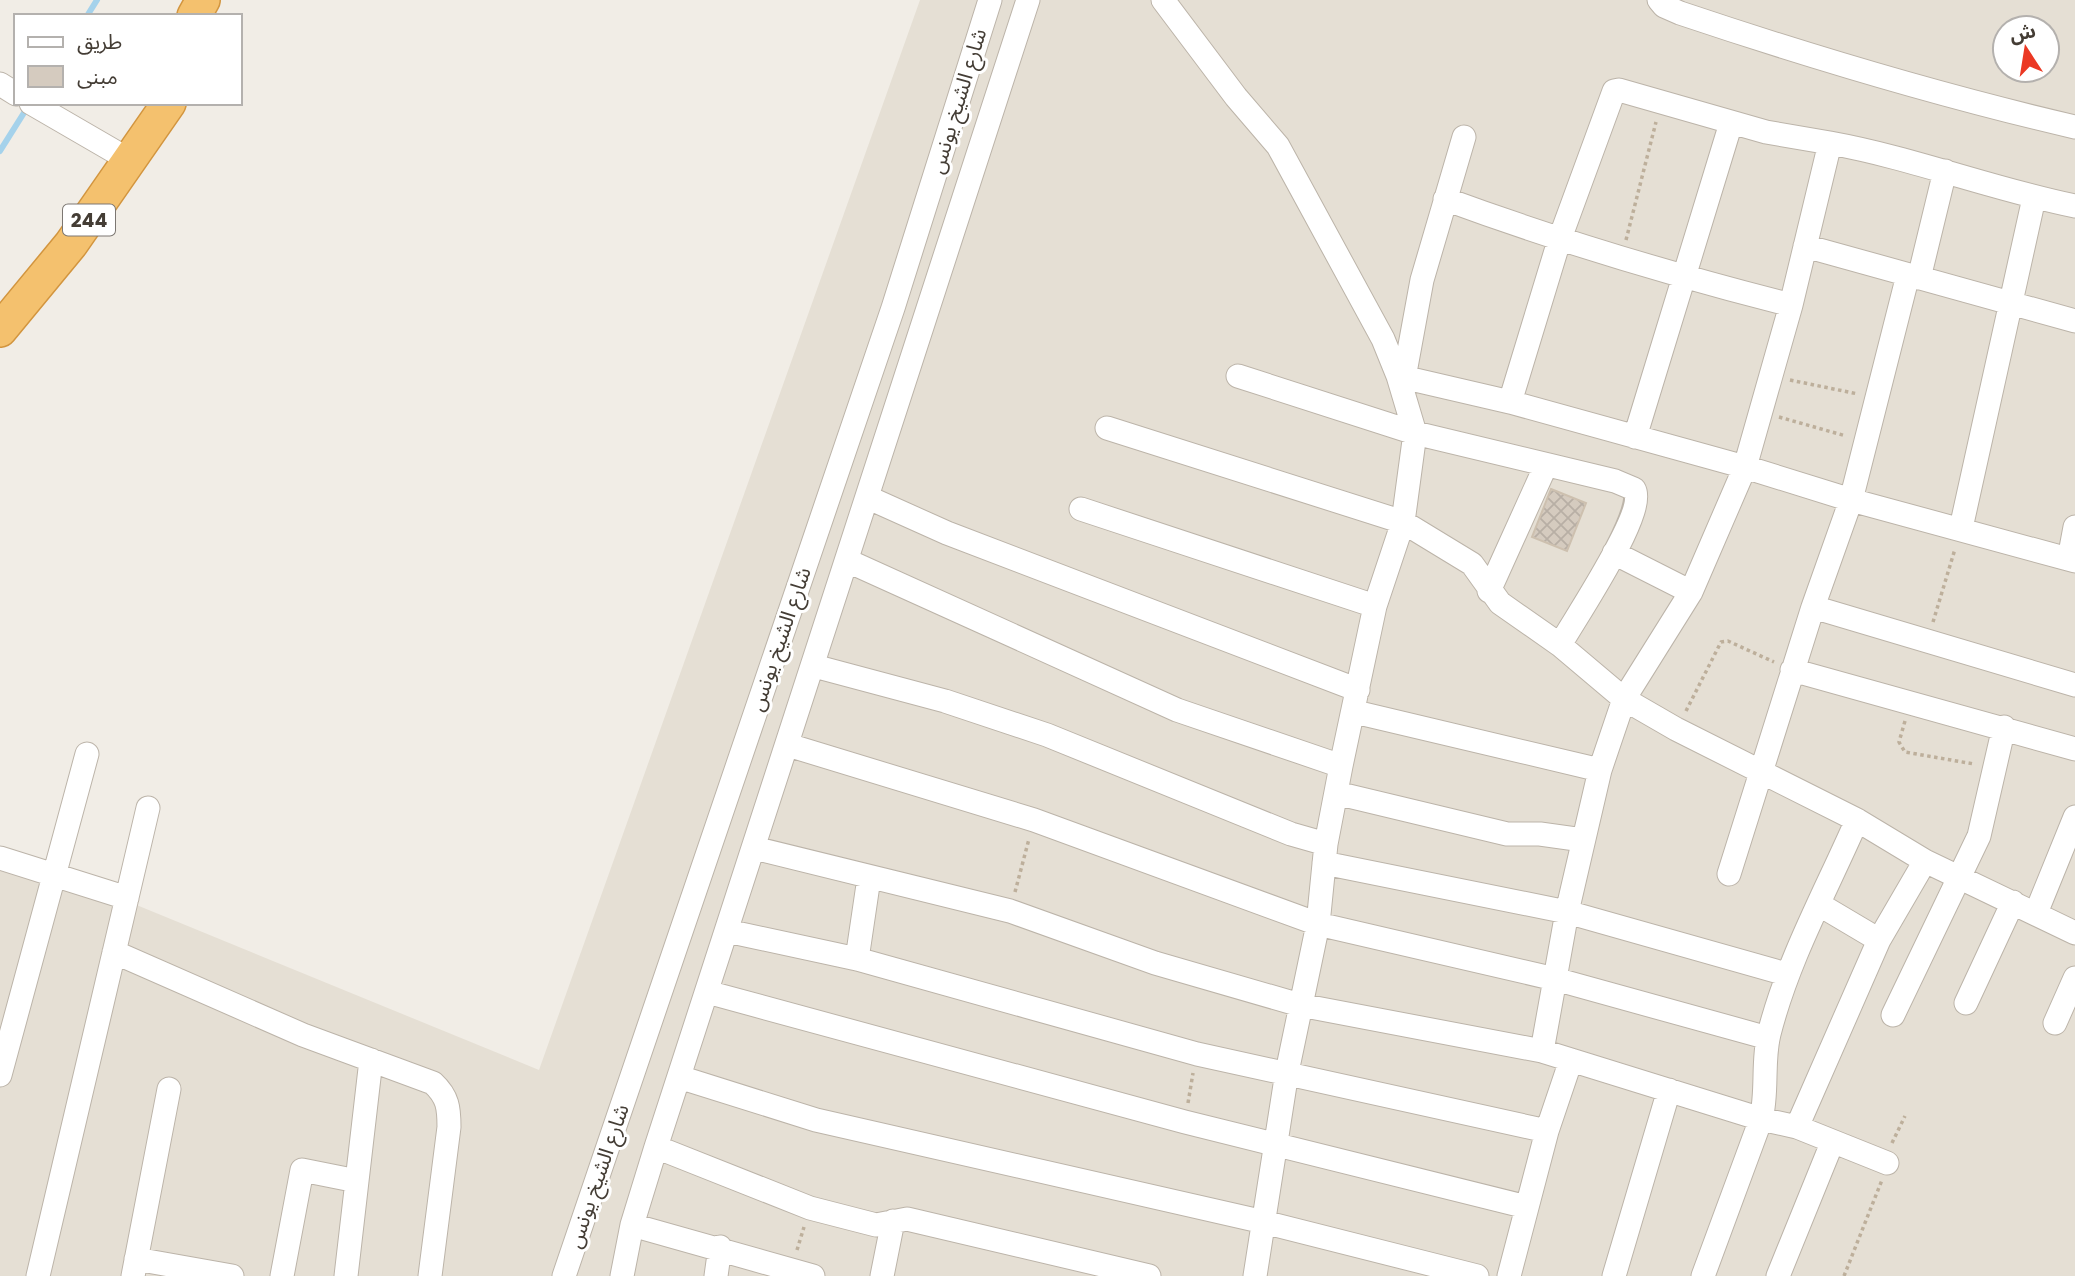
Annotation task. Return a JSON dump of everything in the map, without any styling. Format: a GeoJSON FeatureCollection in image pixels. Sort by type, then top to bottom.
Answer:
{"type":"FeatureCollection","features":[{"type":"Feature","properties":{"kind":"highway","name":"244"},"geometry":{"type":"LineString","coordinates":[[0,330],[71,244],[121,156],[142,105]]}},
{"type":"Feature","properties":{"kind":"highway","name":"244"},"geometry":{"type":"LineString","coordinates":[[0,297],[167,105]]}},
{"type":"Feature","properties":{"kind":"street","name":"شارع الشيخ يونس"},"geometry":{"type":"LineString","coordinates":[[564,1276],[893,307],[990,0]]}},
{"type":"Feature","properties":{"kind":"street","name":"شارع الشيخ يونس"},"geometry":{"type":"LineString","coordinates":[[622,1276],[632,1225],[656,1147],[869,498],[1028,0]]}},
{"type":"Feature","properties":{"kind":"street"},"geometry":{"type":"LineString","coordinates":[[1163,0],[1236,97],[1278,146],[1359,293],[1401,377],[1415,433],[1403,522],[1375,606],[1341,766],[1325,853],[1318,924],[1287,1072],[1255,1276]]}},
{"type":"Feature","properties":{"kind":"street"},"geometry":{"type":"LineString","coordinates":[[1659,0],[1664,6],[1680,13],[1793,51],[1952,99],[2075,127]]}},
{"type":"Feature","properties":{"kind":"street"},"geometry":{"type":"LineString","coordinates":[[1510,402],[1559,241],[1610,94],[1619,90],[1731,123],[1882,153],[2034,198],[2075,206]]}},
{"type":"Feature","properties":{"kind":"street"},"geometry":{"type":"LineString","coordinates":[[34,105],[121,156]]}},
{"type":"Feature","properties":{"kind":"street"},"geometry":{"type":"LineString","coordinates":[[1635,437],[1686,279],[1731,123]]}},
{"type":"Feature","properties":{"kind":"street"},"geometry":{"type":"LineString","coordinates":[[1401,377],[1422,280],[1464,137]]}},
{"type":"Feature","properties":{"kind":"street"},"geometry":{"type":"LineString","coordinates":[[1542,1051],[1567,912],[1600,769],[1624,699],[1691,592],[1745,467],[1791,305],[1830,143]]}},
{"type":"Feature","properties":{"kind":"street"},"geometry":{"type":"LineString","coordinates":[[1729,874],[1792,670],[1850,500],[1945,171]]}},
{"type":"Feature","properties":{"kind":"street"},"geometry":{"type":"LineString","coordinates":[[1961,528],[2034,198]]}},
{"type":"Feature","properties":{"kind":"street"},"geometry":{"type":"LineString","coordinates":[[1444,199],[1559,241],[1686,279],[1791,305]]}},
{"type":"Feature","properties":{"kind":"street"},"geometry":{"type":"LineString","coordinates":[[1805,246],[2075,321]]}},
{"type":"Feature","properties":{"kind":"street"},"geometry":{"type":"LineString","coordinates":[[1238,376],[1415,433],[1615,481],[1634,489],[1637,499],[1614,553],[1560,645]]}},
{"type":"Feature","properties":{"kind":"street"},"geometry":{"type":"LineString","coordinates":[[1401,377],[1510,402],[1745,467],[1850,500],[2072,560],[2075,527]]}},
{"type":"Feature","properties":{"kind":"street"},"geometry":{"type":"LineString","coordinates":[[1107,428],[1403,522],[1472,564],[1484,577],[1489,591],[1500,603],[1560,645],[1624,699],[1676,729],[1857,820],[1925,861],[2075,933]]}},
{"type":"Feature","properties":{"kind":"street"},"geometry":{"type":"LineString","coordinates":[[1489,591],[1546,465]]}},
{"type":"Feature","properties":{"kind":"street"},"geometry":{"type":"LineString","coordinates":[[869,498],[947,533],[1356,701],[1600,769]]}},
{"type":"Feature","properties":{"kind":"street"},"geometry":{"type":"LineString","coordinates":[[1082,509],[1375,606]]}},
{"type":"Feature","properties":{"kind":"street"},"geometry":{"type":"LineString","coordinates":[[822,515],[859,528]]}},
{"type":"Feature","properties":{"kind":"street"},"geometry":{"type":"LineString","coordinates":[[1614,553],[1691,592]]}},
{"type":"Feature","properties":{"kind":"street"},"geometry":{"type":"LineString","coordinates":[[848,561],[1177,710],[1341,766]]}},
{"type":"Feature","properties":{"kind":"street"},"geometry":{"type":"LineString","coordinates":[[1813,607],[2075,685]]}},
{"type":"Feature","properties":{"kind":"street"},"geometry":{"type":"LineString","coordinates":[[814,666],[945,701],[1047,735],[1292,834],[1325,853],[1567,912],[1786,974]]}},
{"type":"Feature","properties":{"kind":"street"},"geometry":{"type":"LineString","coordinates":[[1792,670],[2075,749]]}},
{"type":"Feature","properties":{"kind":"street"},"geometry":{"type":"LineString","coordinates":[[1893,1015],[1979,836],[1997,768],[2004,727]]}},
{"type":"Feature","properties":{"kind":"street"},"geometry":{"type":"LineString","coordinates":[[788,745],[1034,820],[1318,924],[1555,979],[1768,1038]]}},
{"type":"Feature","properties":{"kind":"street"},"geometry":{"type":"LineString","coordinates":[[0,1075],[87,754]]}},
{"type":"Feature","properties":{"kind":"street"},"geometry":{"type":"LineString","coordinates":[[1336,793],[1507,834],[1548,834],[1583,840]]}},
{"type":"Feature","properties":{"kind":"street"},"geometry":{"type":"LineString","coordinates":[[38,1276],[148,808]]}},
{"type":"Feature","properties":{"kind":"street"},"geometry":{"type":"LineString","coordinates":[[2036,913],[2075,817]]}},
{"type":"Feature","properties":{"kind":"street"},"geometry":{"type":"LineString","coordinates":[[1703,1276],[1761,1119],[1766,1099],[1768,1038],[1786,974],[1857,820]]}},
{"type":"Feature","properties":{"kind":"street"},"geometry":{"type":"LineString","coordinates":[[754,848],[1010,911],[1155,963],[1300,1005],[1542,1051],[1797,1128],[1887,1163]]}},
{"type":"Feature","properties":{"kind":"street"},"geometry":{"type":"LineString","coordinates":[[0,858],[127,898]]}},
{"type":"Feature","properties":{"kind":"street"},"geometry":{"type":"LineString","coordinates":[[1797,1128],[1879,940],[1925,861]]}},
{"type":"Feature","properties":{"kind":"street"},"geometry":{"type":"LineString","coordinates":[[857,959],[869,878]]}},
{"type":"Feature","properties":{"kind":"street"},"geometry":{"type":"LineString","coordinates":[[1966,1003],[2013,902]]}},
{"type":"Feature","properties":{"kind":"street"},"geometry":{"type":"LineString","coordinates":[[1820,905],[1879,940]]}},
{"type":"Feature","properties":{"kind":"street"},"geometry":{"type":"LineString","coordinates":[[727,931],[857,959],[1197,1054],[1547,1130]]}},
{"type":"Feature","properties":{"kind":"street"},"geometry":{"type":"LineString","coordinates":[[114,952],[303,1035],[433,1083],[443,1092],[448,1105],[449,1127],[430,1276]]}},
{"type":"Feature","properties":{"kind":"street"},"geometry":{"type":"LineString","coordinates":[[2055,1023],[2075,978]]}},
{"type":"Feature","properties":{"kind":"street"},"geometry":{"type":"LineString","coordinates":[[707,992],[1185,1122],[1527,1207]]}},
{"type":"Feature","properties":{"kind":"street"},"geometry":{"type":"LineString","coordinates":[[346,1276],[371,1060]]}},
{"type":"Feature","properties":{"kind":"street"},"geometry":{"type":"LineString","coordinates":[[1509,1276],[1547,1130],[1571,1060]]}},
{"type":"Feature","properties":{"kind":"street"},"geometry":{"type":"LineString","coordinates":[[679,1077],[816,1120],[1264,1222],[1477,1276]]}},
{"type":"Feature","properties":{"kind":"street"},"geometry":{"type":"LineString","coordinates":[[169,1089],[135,1268],[232,1276]]}},
{"type":"Feature","properties":{"kind":"street"},"geometry":{"type":"LineString","coordinates":[[1614,1276],[1669,1090]]}},
{"type":"Feature","properties":{"kind":"street"},"geometry":{"type":"LineString","coordinates":[[1778,1276],[1832,1143]]}},
{"type":"Feature","properties":{"kind":"street"},"geometry":{"type":"LineString","coordinates":[[656,1147],[810,1208],[876,1225],[907,1219],[1149,1276]]}},
{"type":"Feature","properties":{"kind":"street"},"geometry":{"type":"LineString","coordinates":[[282,1276],[302,1170],[357,1181]]}},
{"type":"Feature","properties":{"kind":"street"},"geometry":{"type":"LineString","coordinates":[[882,1276],[893,1221]]}},
{"type":"Feature","properties":{"kind":"street"},"geometry":{"type":"LineString","coordinates":[[632,1225],[720,1247],[802,1273]]}},
{"type":"Feature","properties":{"kind":"street"},"geometry":{"type":"LineString","coordinates":[[716,1276],[720,1247]]}},
{"type":"Feature","properties":{"kind":"path"},"geometry":{"type":"LineString","coordinates":[[1621,259],[1661,102]]}},
{"type":"Feature","properties":{"kind":"path"},"geometry":{"type":"LineString","coordinates":[[1771,377],[1839,388],[1877,399]]}},
{"type":"Feature","properties":{"kind":"path"},"geometry":{"type":"LineString","coordinates":[[1760,412],[1866,442]]}},
{"type":"Feature","properties":{"kind":"path"},"geometry":{"type":"LineString","coordinates":[[1928,641],[1961,528]]}},
{"type":"Feature","properties":{"kind":"path"},"geometry":{"type":"LineString","coordinates":[[1676,729],[1721,642],[1728,641],[1792,670]]}},
{"type":"Feature","properties":{"kind":"path"},"geometry":{"type":"LineString","coordinates":[[1910,702],[1899,742],[1901,749],[1997,768]]}},
{"type":"Feature","properties":{"kind":"path"},"geometry":{"type":"LineString","coordinates":[[1010,911],[1034,820]]}},
{"type":"Feature","properties":{"kind":"path"},"geometry":{"type":"LineString","coordinates":[[1185,1122],[1197,1054]]}},
{"type":"Feature","properties":{"kind":"path"},"geometry":{"type":"LineString","coordinates":[[1843,1276],[1877,1196],[1905,1116]]}},
{"type":"Feature","properties":{"kind":"path"},"geometry":{"type":"LineString","coordinates":[[802,1273],[810,1208]]}},
{"type":"Feature","properties":{"kind":"shaded area"},"geometry":{"type":"Polygon","coordinates":[[[920,0],[2075,0],[2075,1276],[0,1276],[0,849],[539,1070],[920,0]]]}},
{"type":"Feature","properties":{"kind":"building"},"geometry":{"type":"Polygon","coordinates":[[[1551,489],[1586,503],[1567,551],[1532,537],[1551,489]]]}},
{"type":"Feature","properties":{"kind":"waterway"},"geometry":{"type":"LineString","coordinates":[[88,14],[97,0]]}},
{"type":"Feature","properties":{"kind":"waterway"},"geometry":{"type":"LineString","coordinates":[[0,151],[27,108]]}}]}
